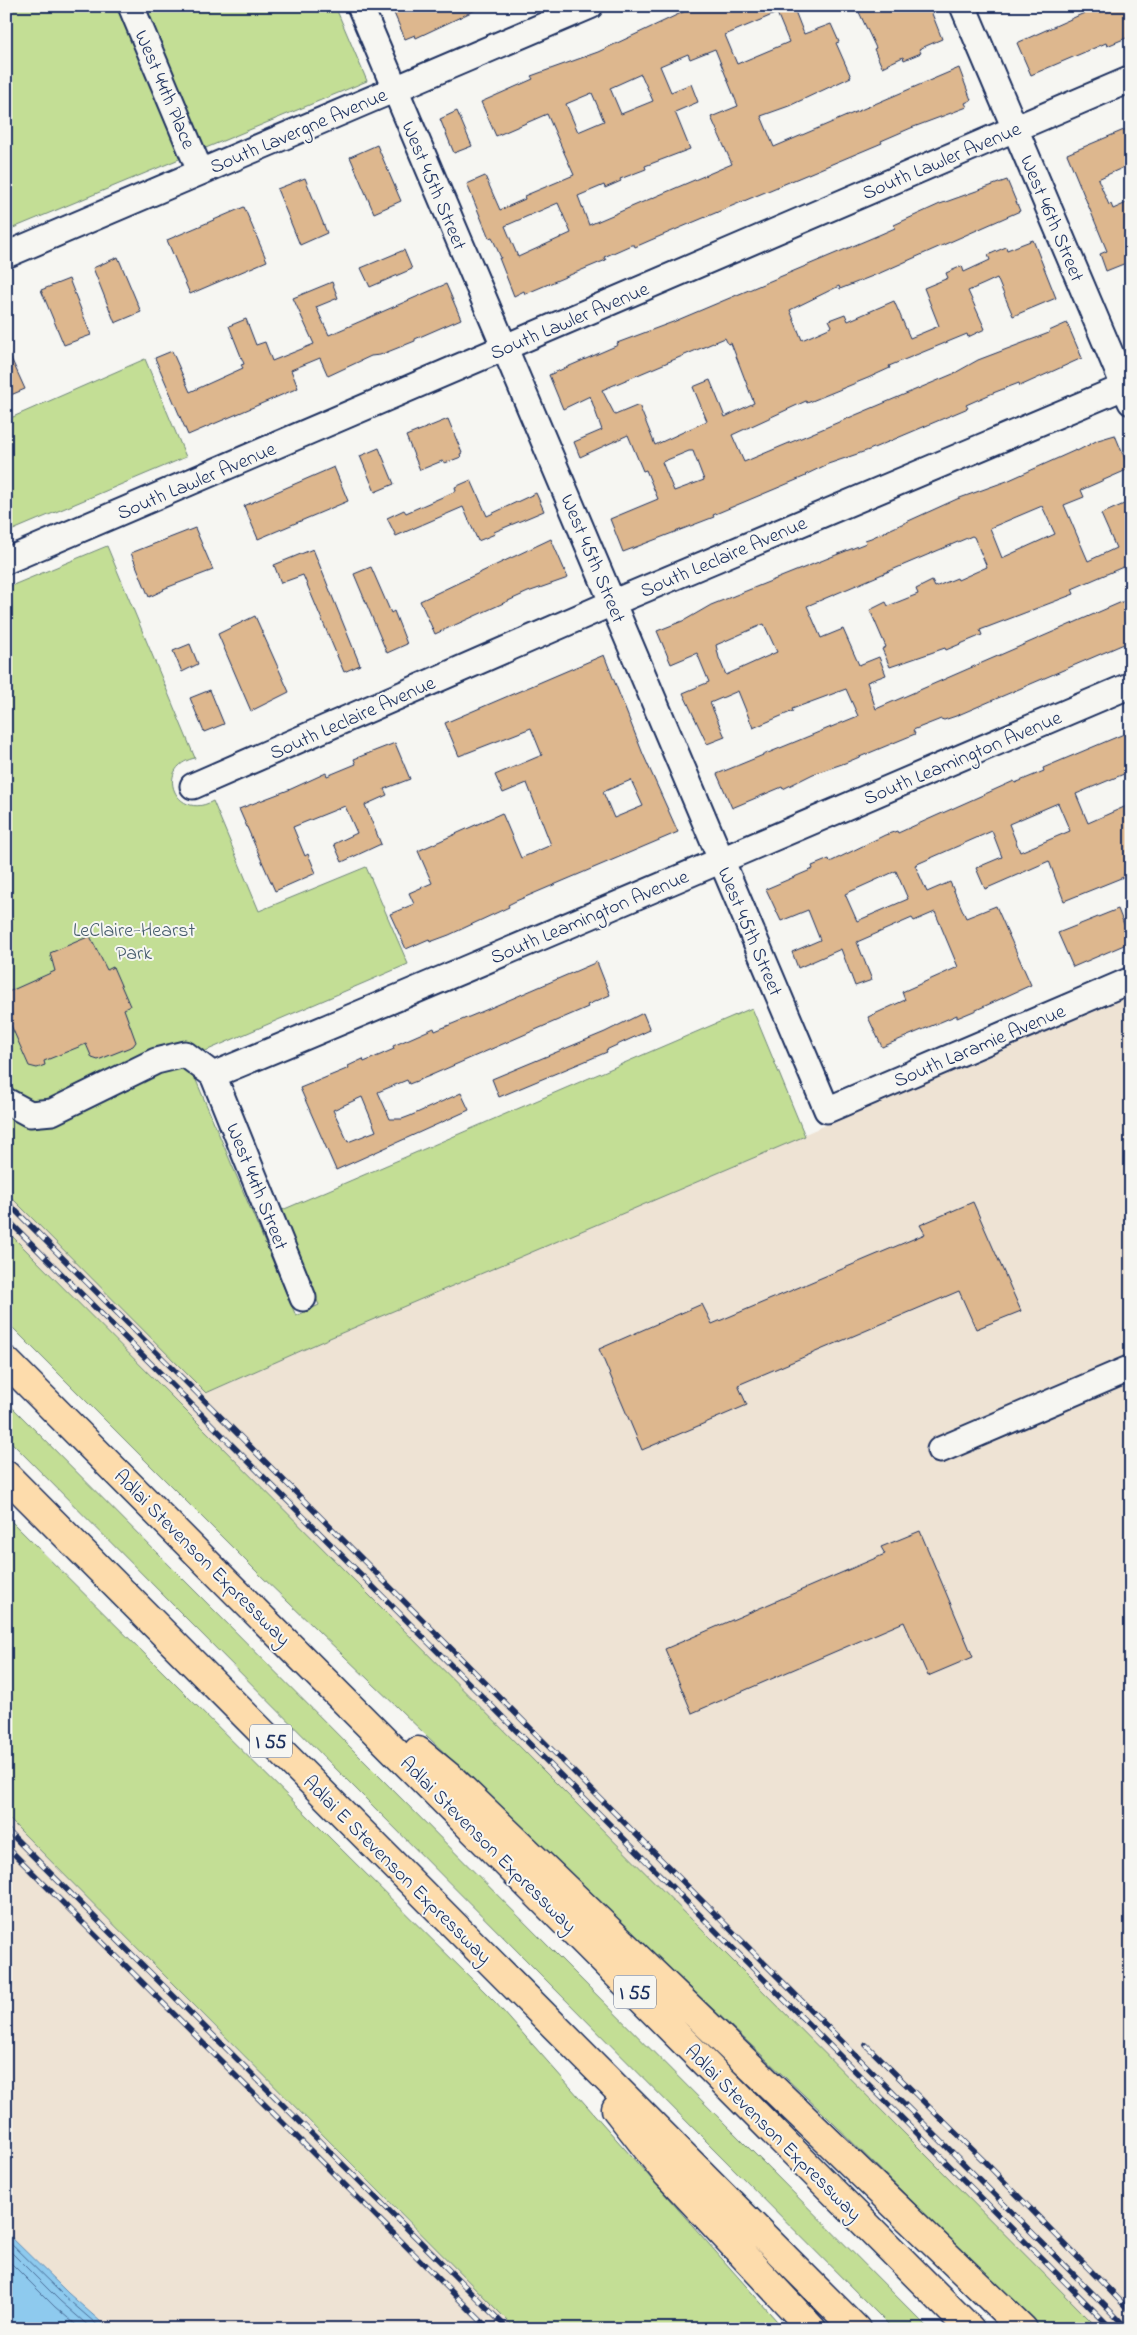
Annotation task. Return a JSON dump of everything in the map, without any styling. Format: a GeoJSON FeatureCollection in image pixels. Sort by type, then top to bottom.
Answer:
{"type":"FeatureCollection","features":[{"type":"Feature","properties":{"kind":"highway","name":"Adlai Stevenson Expressway"},"geometry":{"type":"LineString","coordinates":[[6,1361],[970,2329]]}},
{"type":"Feature","properties":{"kind":"highway","name":"Adlai E Stevenson Expressway"},"geometry":{"type":"LineString","coordinates":[[6,1475],[536,2008]]}},
{"type":"Feature","properties":{"kind":"highway"},"geometry":{"type":"LineString","coordinates":[[300,1655],[453,1780],[1023,2329]]}},
{"type":"Feature","properties":{"kind":"highway"},"geometry":{"type":"LineString","coordinates":[[536,2008],[667,2174],[812,2329]]}},
{"type":"Feature","properties":{"kind":"highway","name":"I 55"},"geometry":{"type":"LineString","coordinates":[[536,2008],[856,2329]]}},
{"type":"Feature","properties":{"kind":"street","name":"West 44th Place"},"geometry":{"type":"LineString","coordinates":[[131,6],[200,171]]}},
{"type":"Feature","properties":{"kind":"street","name":"West 45th Street"},"geometry":{"type":"LineString","coordinates":[[360,6],[827,1110]]}},
{"type":"Feature","properties":{"kind":"street","name":"South Lavergne Avenue"},"geometry":{"type":"LineString","coordinates":[[6,255],[590,6]]}},
{"type":"Feature","properties":{"kind":"street","name":"West 46th Street"},"geometry":{"type":"LineString","coordinates":[[963,6],[1128,391]]}},
{"type":"Feature","properties":{"kind":"street","name":"South Lawler Avenue"},"geometry":{"type":"LineString","coordinates":[[6,561],[1131,78]]}},
{"type":"Feature","properties":{"kind":"street","name":"South Leclaire Avenue"},"geometry":{"type":"LineString","coordinates":[[200,783],[612,603],[1128,391]]}},
{"type":"Feature","properties":{"kind":"street","name":"South Leamington Avenue"},"geometry":{"type":"LineString","coordinates":[[213,1075],[408,994],[720,859],[1131,685]]}},
{"type":"Feature","properties":{"kind":"street","name":"South Laramie Avenue"},"geometry":{"type":"LineString","coordinates":[[827,1110],[1131,980]]}},
{"type":"Feature","properties":{"kind":"street"},"geometry":{"type":"LineString","coordinates":[[6,1101],[30,1114],[52,1112],[156,1061],[186,1054],[213,1075]]}},
{"type":"Feature","properties":{"kind":"street","name":"West 44th Street"},"geometry":{"type":"LineString","coordinates":[[213,1075],[303,1298]]}},
{"type":"Feature","properties":{"kind":"street"},"geometry":{"type":"LineString","coordinates":[[940,1450],[1131,1368]]}},
{"type":"Feature","properties":{"kind":"shaded area"},"geometry":{"type":"Polygon","coordinates":[[[1131,994],[1131,2329],[1099,2329],[6,1230],[6,1192],[206,1393],[332,1337],[1131,994]]]}},
{"type":"Feature","properties":{"kind":"shaded area"},"geometry":{"type":"Polygon","coordinates":[[[6,1816],[516,2329],[109,2329],[68,2293],[6,2232],[6,1816]]]}},
{"type":"Feature","properties":{"kind":"green space"},"geometry":{"type":"Polygon","coordinates":[[[6,6],[335,6],[367,81],[6,231],[6,6]]]}},
{"type":"Feature","properties":{"kind":"green space"},"geometry":{"type":"Polygon","coordinates":[[[145,359],[186,457],[6,533],[6,420],[145,359]]]}},
{"type":"Feature","properties":{"kind":"green space","name":"LeClaire-Hearst Park"},"geometry":{"type":"Polygon","coordinates":[[[107,546],[195,758],[182,763],[175,771],[172,781],[174,791],[180,799],[189,804],[200,806],[213,801],[259,911],[366,867],[408,964],[187,1059],[296,1316],[319,1305],[280,1211],[752,1008],[805,1136],[332,1337],[206,1393],[6,1192],[6,588],[107,546]]]}},
{"type":"Feature","properties":{"kind":"green space"},"geometry":{"type":"Polygon","coordinates":[[[6,1230],[1099,2329],[1041,2329],[824,2114],[565,1869],[260,1575],[6,1321],[6,1230]]]}},
{"type":"Feature","properties":{"kind":"green space"},"geometry":{"type":"Polygon","coordinates":[[[6,1401],[929,2329],[893,2329],[6,1437],[6,1401]]]}},
{"type":"Feature","properties":{"kind":"green space"},"geometry":{"type":"Polygon","coordinates":[[[6,1516],[495,2002],[784,2329],[516,2329],[6,1816],[6,1516]]]}},
{"type":"Feature","properties":{"kind":"water"},"geometry":{"type":"Polygon","coordinates":[[[6,2232],[68,2293],[109,2329],[6,2329],[6,2232]]]}},
{"type":"Feature","properties":{"kind":"building"},"geometry":{"type":"Polygon","coordinates":[[[391,6],[484,6],[416,38],[415,35],[405,39],[391,6]]]}},
{"type":"Feature","properties":{"kind":"building"},"geometry":{"type":"Polygon","coordinates":[[[696,6],[793,6],[804,34],[831,24],[839,42],[836,43],[851,77],[789,106],[761,116],[774,147],[959,68],[971,100],[965,103],[967,107],[911,128],[881,141],[882,143],[635,247],[631,245],[604,257],[606,260],[525,294],[524,291],[514,296],[499,258],[501,258],[492,237],[489,238],[467,184],[485,176],[500,210],[525,199],[524,196],[574,175],[547,114],[496,136],[481,102],[533,79],[531,76],[598,52],[696,6]],[[777,13],[725,35],[737,64],[789,42],[777,13]],[[715,49],[690,59],[688,54],[660,66],[671,92],[691,84],[698,102],[675,112],[690,149],[645,166],[646,169],[620,179],[621,181],[605,188],[604,185],[578,196],[589,225],[732,164],[711,117],[738,106],[715,49]],[[641,74],[610,88],[621,114],[653,101],[641,74]],[[592,93],[566,104],[578,132],[604,121],[592,93]],[[558,203],[505,226],[518,257],[571,233],[558,203]]]}},
{"type":"Feature","properties":{"kind":"building"},"geometry":{"type":"Polygon","coordinates":[[[867,6],[929,6],[942,39],[919,49],[921,53],[904,60],[903,57],[882,67],[874,49],[876,48],[858,10],[867,6]]]}},
{"type":"Feature","properties":{"kind":"building"},"geometry":{"type":"Polygon","coordinates":[[[1100,6],[1131,6],[1131,36],[1107,46],[1106,43],[1031,75],[1017,43],[1100,6]]]}},
{"type":"Feature","properties":{"kind":"building"},"geometry":{"type":"Polygon","coordinates":[[[457,111],[472,146],[454,153],[440,119],[457,111]]]}},
{"type":"Feature","properties":{"kind":"building"},"geometry":{"type":"Polygon","coordinates":[[[1131,127],[1131,164],[1098,179],[1109,205],[1111,204],[1113,209],[1131,201],[1131,261],[1106,271],[1100,254],[1107,251],[1067,154],[1131,127]]]}},
{"type":"Feature","properties":{"kind":"building"},"geometry":{"type":"Polygon","coordinates":[[[377,145],[401,201],[374,213],[350,157],[377,145]]]}},
{"type":"Feature","properties":{"kind":"building"},"geometry":{"type":"Polygon","coordinates":[[[305,178],[327,233],[300,245],[277,189],[305,178]]]}},
{"type":"Feature","properties":{"kind":"building"},"geometry":{"type":"Polygon","coordinates":[[[1007,180],[1020,211],[880,273],[840,289],[839,286],[790,310],[802,340],[832,326],[829,320],[845,314],[848,321],[894,301],[910,338],[939,326],[924,288],[948,278],[946,273],[962,266],[964,272],[990,260],[988,255],[1006,247],[1007,250],[1033,240],[1056,298],[1013,316],[997,278],[968,291],[985,329],[968,337],[967,334],[889,366],[890,368],[868,378],[807,403],[806,401],[732,435],[744,462],[953,374],[978,360],[1049,333],[1049,331],[1067,323],[1082,358],[1020,386],[1019,383],[993,393],[966,405],[968,408],[869,450],[828,464],[806,476],[713,515],[714,517],[623,552],[610,519],[658,499],[646,470],[643,471],[628,435],[580,457],[574,442],[602,430],[590,396],[563,409],[549,375],[618,345],[617,343],[673,322],[879,235],[895,228],[894,225],[940,204],[1007,180]],[[725,338],[602,390],[615,415],[639,405],[655,445],[707,421],[693,387],[710,380],[725,417],[754,403],[731,343],[728,344],[725,338]],[[693,451],[662,462],[674,491],[704,480],[693,451]]]}},
{"type":"Feature","properties":{"kind":"building"},"geometry":{"type":"Polygon","coordinates":[[[244,207],[267,261],[190,294],[167,240],[244,207]]]}},
{"type":"Feature","properties":{"kind":"building"},"geometry":{"type":"Polygon","coordinates":[[[404,250],[412,269],[370,287],[361,268],[404,250]]]}},
{"type":"Feature","properties":{"kind":"building"},"geometry":{"type":"Polygon","coordinates":[[[118,257],[141,312],[115,323],[93,268],[118,257]]]}},
{"type":"Feature","properties":{"kind":"building"},"geometry":{"type":"Polygon","coordinates":[[[69,279],[91,335],[64,345],[41,290],[69,279]]]}},
{"type":"Feature","properties":{"kind":"building"},"geometry":{"type":"Polygon","coordinates":[[[332,282],[338,298],[316,307],[329,335],[446,284],[461,319],[415,339],[415,341],[380,355],[371,356],[328,376],[320,358],[291,370],[298,388],[188,435],[155,358],[172,351],[190,392],[243,368],[241,365],[244,364],[229,326],[246,319],[256,345],[265,342],[272,361],[314,344],[293,298],[332,282]]]}},
{"type":"Feature","properties":{"kind":"building"},"geometry":{"type":"Polygon","coordinates":[[[6,347],[25,389],[6,397],[6,347]]]}},
{"type":"Feature","properties":{"kind":"building"},"geometry":{"type":"Polygon","coordinates":[[[448,419],[462,453],[460,454],[461,457],[445,463],[442,461],[420,470],[406,436],[448,419]]]}},
{"type":"Feature","properties":{"kind":"building"},"geometry":{"type":"Polygon","coordinates":[[[1115,435],[1129,469],[1081,490],[1084,497],[1064,505],[1088,561],[1116,548],[1101,514],[1131,501],[1131,584],[1123,567],[1072,589],[1074,594],[980,630],[982,635],[946,650],[945,648],[890,667],[882,649],[886,647],[870,610],[886,602],[888,606],[918,594],[916,589],[932,581],[935,587],[957,578],[958,580],[987,567],[974,537],[972,536],[807,606],[821,638],[843,629],[859,665],[879,657],[886,675],[867,682],[876,709],[1131,598],[1131,641],[956,716],[944,720],[941,719],[913,730],[915,734],[813,774],[783,789],[782,787],[732,808],[717,774],[858,716],[846,689],[792,709],[793,711],[753,728],[738,691],[710,703],[725,737],[707,744],[683,693],[709,682],[697,653],[671,664],[657,631],[685,620],[711,605],[866,543],[865,540],[957,499],[1007,481],[1098,440],[1115,435]],[[1042,506],[990,528],[1002,558],[1055,534],[1042,506]],[[764,624],[716,645],[726,675],[777,652],[764,624]]]}},
{"type":"Feature","properties":{"kind":"building"},"geometry":{"type":"Polygon","coordinates":[[[379,448],[394,484],[375,492],[360,456],[379,448]]]}},
{"type":"Feature","properties":{"kind":"building"},"geometry":{"type":"Polygon","coordinates":[[[334,467],[348,501],[258,539],[244,506],[334,467]]]}},
{"type":"Feature","properties":{"kind":"building"},"geometry":{"type":"Polygon","coordinates":[[[471,480],[487,516],[536,493],[544,511],[494,532],[495,534],[478,541],[463,507],[396,536],[387,518],[404,510],[406,513],[456,491],[455,487],[471,480]]]}},
{"type":"Feature","properties":{"kind":"building"},"geometry":{"type":"Polygon","coordinates":[[[195,528],[213,570],[163,589],[149,597],[131,553],[195,528]]]}},
{"type":"Feature","properties":{"kind":"building"},"geometry":{"type":"Polygon","coordinates":[[[551,539],[568,578],[528,592],[435,634],[420,601],[551,539]]]}},
{"type":"Feature","properties":{"kind":"building"},"geometry":{"type":"Polygon","coordinates":[[[313,549],[360,665],[344,672],[303,575],[281,583],[274,565],[313,549]]]}},
{"type":"Feature","properties":{"kind":"building"},"geometry":{"type":"Polygon","coordinates":[[[371,567],[391,613],[394,611],[407,644],[387,653],[354,574],[371,567]]]}},
{"type":"Feature","properties":{"kind":"building"},"geometry":{"type":"Polygon","coordinates":[[[255,616],[289,692],[251,711],[218,634],[255,616]]]}},
{"type":"Feature","properties":{"kind":"building"},"geometry":{"type":"Polygon","coordinates":[[[190,644],[198,664],[182,672],[173,651],[190,644]]]}},
{"type":"Feature","properties":{"kind":"building"},"geometry":{"type":"Polygon","coordinates":[[[604,655],[643,754],[678,832],[516,901],[508,905],[509,907],[449,935],[430,942],[429,939],[406,949],[390,914],[414,904],[409,893],[432,883],[418,851],[502,813],[521,858],[551,845],[527,783],[503,793],[495,775],[542,755],[531,728],[459,756],[445,723],[604,655]],[[631,780],[603,792],[614,818],[643,806],[631,780]]]}},
{"type":"Feature","properties":{"kind":"building"},"geometry":{"type":"Polygon","coordinates":[[[210,690],[224,724],[204,732],[190,698],[210,690]]]}},
{"type":"Feature","properties":{"kind":"building"},"geometry":{"type":"Polygon","coordinates":[[[1131,731],[1131,771],[1076,794],[1088,823],[1131,804],[1131,874],[1064,901],[1049,861],[985,889],[976,868],[1002,857],[992,831],[915,865],[927,892],[950,882],[966,918],[996,906],[1031,985],[974,1011],[957,1018],[957,1015],[882,1047],[868,1017],[905,1000],[902,992],[958,967],[935,912],[914,921],[912,918],[857,942],[872,980],[855,986],[841,949],[798,968],[792,952],[820,940],[808,910],[781,921],[766,889],[813,869],[812,866],[829,859],[830,862],[885,835],[897,831],[898,833],[1014,781],[1015,783],[1044,771],[1043,768],[1131,731]],[[1058,803],[1009,824],[1020,852],[1070,831],[1058,803]],[[896,871],[845,894],[857,921],[908,899],[896,871]]]}},
{"type":"Feature","properties":{"kind":"building"},"geometry":{"type":"Polygon","coordinates":[[[395,743],[410,779],[384,789],[387,795],[365,805],[381,844],[342,862],[334,844],[357,833],[345,806],[293,827],[305,856],[308,854],[316,873],[275,891],[239,809],[326,773],[327,776],[356,764],[354,759],[395,743]]]}},
{"type":"Feature","properties":{"kind":"building"},"geometry":{"type":"Polygon","coordinates":[[[1118,909],[1131,942],[1073,967],[1058,933],[1118,909]]]}},
{"type":"Feature","properties":{"kind":"building"},"geometry":{"type":"Polygon","coordinates":[[[90,936],[107,970],[113,967],[130,1006],[124,1009],[136,1042],[133,1046],[98,1060],[92,1058],[86,1044],[44,1061],[45,1065],[37,1068],[29,1066],[6,1014],[6,993],[55,971],[50,953],[90,936]]]}},
{"type":"Feature","properties":{"kind":"building"},"geometry":{"type":"Polygon","coordinates":[[[597,962],[610,995],[587,1005],[588,1007],[427,1077],[409,1084],[407,1080],[378,1092],[390,1119],[402,1119],[461,1093],[469,1110],[336,1170],[300,1088],[349,1068],[348,1066],[363,1059],[364,1062],[394,1049],[393,1046],[434,1028],[435,1031],[597,962]],[[362,1097],[333,1110],[348,1142],[376,1131],[362,1097]]]}},
{"type":"Feature","properties":{"kind":"building"},"geometry":{"type":"Polygon","coordinates":[[[643,1013],[650,1030],[606,1050],[607,1052],[499,1097],[492,1079],[605,1032],[643,1013]]]}},
{"type":"Feature","properties":{"kind":"building"},"geometry":{"type":"Polygon","coordinates":[[[973,1202],[1021,1311],[976,1329],[959,1291],[738,1385],[747,1405],[642,1450],[599,1349],[702,1304],[712,1324],[925,1234],[920,1225],[973,1202]]]}},
{"type":"Feature","properties":{"kind":"building"},"geometry":{"type":"Polygon","coordinates":[[[920,1531],[973,1657],[928,1676],[904,1622],[692,1713],[665,1649],[885,1554],[881,1547],[920,1531]]]}},
{"type":"Feature","properties":{"kind":"railway"},"geometry":{"type":"LineString","coordinates":[[6,1201],[1128,2329]]}},
{"type":"Feature","properties":{"kind":"railway"},"geometry":{"type":"LineString","coordinates":[[6,1218],[1112,2329]]}},
{"type":"Feature","properties":{"kind":"railway"},"geometry":{"type":"LineString","coordinates":[[6,1829],[508,2329]]}},
{"type":"Feature","properties":{"kind":"railway"},"geometry":{"type":"LineString","coordinates":[[6,1846],[489,2329]]}},
{"type":"Feature","properties":{"kind":"railway"},"geometry":{"type":"LineString","coordinates":[[866,2045],[986,2163],[1131,2312]]}}]}
